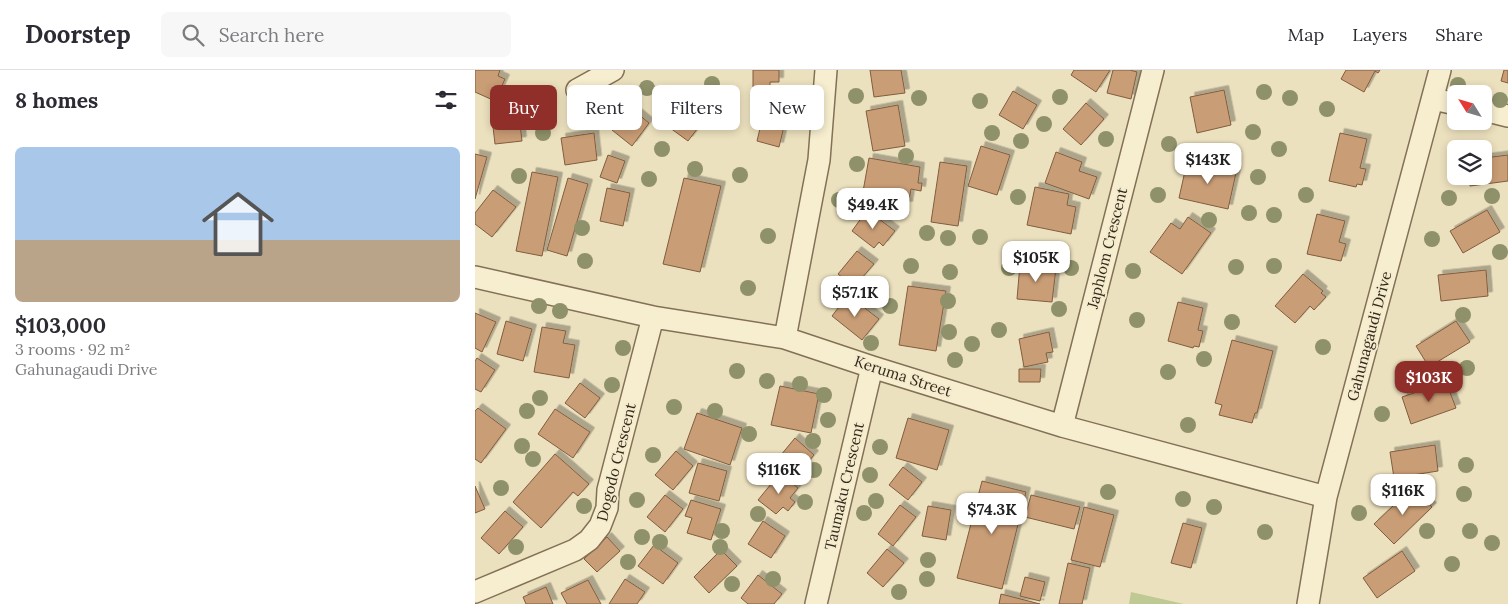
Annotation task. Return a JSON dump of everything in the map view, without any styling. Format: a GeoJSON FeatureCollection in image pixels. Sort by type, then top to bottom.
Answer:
{"type":"FeatureCollection","features":[{"type":"Feature","properties":{"kind":"street"},"geometry":{"type":"LineString","coordinates":[[586,85],[613,70]]}},
{"type":"Feature","properties":{"kind":"street"},"geometry":{"type":"LineString","coordinates":[[785,338],[819,160],[826,70]]}},
{"type":"Feature","properties":{"kind":"street","name":"Japhlom Crescent"},"geometry":{"type":"LineString","coordinates":[[1062,426],[1153,70]]}},
{"type":"Feature","properties":{"kind":"street","name":"Gahunagaudi Drive"},"geometry":{"type":"LineString","coordinates":[[1308,604],[1326,497],[1440,70]]}},
{"type":"Feature","properties":{"kind":"street"},"geometry":{"type":"LineString","coordinates":[[1433,98],[1447,102]]}},
{"type":"Feature","properties":{"kind":"street"},"geometry":{"type":"LineString","coordinates":[[1493,112],[1508,116]]}},
{"type":"Feature","properties":{"kind":"street","name":"Keruma Street"},"geometry":{"type":"LineString","coordinates":[[475,277],[653,317],[785,338],[1062,426],[1326,497]]}},
{"type":"Feature","properties":{"kind":"street","name":"Dogodo Crescent"},"geometry":{"type":"LineString","coordinates":[[475,592],[575,550],[589,540],[601,526],[607,508],[608,490],[653,317]]}},
{"type":"Feature","properties":{"kind":"street","name":"Taumaku Crescent"},"geometry":{"type":"LineString","coordinates":[[816,604],[872,367]]}},
{"type":"Feature","properties":{"kind":"green space"},"geometry":{"type":"Polygon","coordinates":[[[1131,592],[1184,604],[1129,604],[1131,592]]]}},
{"type":"Feature","properties":{"kind":"building"},"geometry":{"type":"Polygon","coordinates":[[[475,70],[500,70],[498,76],[505,79],[502,85],[490,85],[490,99],[475,92],[475,70]]]}},
{"type":"Feature","properties":{"kind":"building"},"geometry":{"type":"Polygon","coordinates":[[[753,70],[779,70],[779,82],[770,82],[770,85],[753,85],[753,70]]]}},
{"type":"Feature","properties":{"kind":"building"},"geometry":{"type":"Polygon","coordinates":[[[870,70],[901,70],[905,93],[874,97],[870,70]]]}},
{"type":"Feature","properties":{"kind":"building"},"geometry":{"type":"Polygon","coordinates":[[[1074,70],[1110,70],[1096,92],[1071,75],[1074,70]]]}},
{"type":"Feature","properties":{"kind":"building"},"geometry":{"type":"Polygon","coordinates":[[[1113,70],[1137,72],[1131,99],[1107,93],[1113,70]]]}},
{"type":"Feature","properties":{"kind":"building"},"geometry":{"type":"Polygon","coordinates":[[[1346,70],[1380,70],[1378,73],[1375,71],[1364,92],[1341,79],[1346,70]]]}},
{"type":"Feature","properties":{"kind":"building"},"geometry":{"type":"Polygon","coordinates":[[[1504,70],[1508,70],[1508,83],[1501,81],[1504,70]]]}},
{"type":"Feature","properties":{"kind":"building"},"geometry":{"type":"Polygon","coordinates":[[[1224,90],[1231,125],[1197,133],[1190,97],[1224,90]]]}},
{"type":"Feature","properties":{"kind":"building"},"geometry":{"type":"Polygon","coordinates":[[[1013,91],[1037,105],[1023,129],[999,115],[1013,91]]]}},
{"type":"Feature","properties":{"kind":"building"},"geometry":{"type":"Polygon","coordinates":[[[1086,103],[1104,119],[1081,145],[1063,129],[1086,103]]]}},
{"type":"Feature","properties":{"kind":"building"},"geometry":{"type":"Polygon","coordinates":[[[898,105],[905,146],[873,151],[866,111],[898,105]]]}},
{"type":"Feature","properties":{"kind":"building"},"geometry":{"type":"Polygon","coordinates":[[[642,117],[649,123],[632,146],[612,130],[642,130],[642,117]]]}},
{"type":"Feature","properties":{"kind":"building"},"geometry":{"type":"Polygon","coordinates":[[[493,130],[521,130],[522,141],[495,144],[493,130]]]}},
{"type":"Feature","properties":{"kind":"building"},"geometry":{"type":"Polygon","coordinates":[[[673,130],[696,130],[688,141],[673,130]]]}},
{"type":"Feature","properties":{"kind":"building"},"geometry":{"type":"Polygon","coordinates":[[[760,130],[783,130],[779,147],[757,141],[760,130]]]}},
{"type":"Feature","properties":{"kind":"building"},"geometry":{"type":"Polygon","coordinates":[[[594,133],[597,160],[565,165],[561,138],[594,133]]]}},
{"type":"Feature","properties":{"kind":"building"},"geometry":{"type":"Polygon","coordinates":[[[1340,133],[1367,139],[1360,168],[1366,169],[1362,185],[1357,184],[1356,187],[1329,181],[1340,133]]]}},
{"type":"Feature","properties":{"kind":"building"},"geometry":{"type":"Polygon","coordinates":[[[981,146],[1010,155],[997,195],[968,186],[981,146]]]}},
{"type":"Feature","properties":{"kind":"building"},"geometry":{"type":"Polygon","coordinates":[[[1056,152],[1082,162],[1079,171],[1097,177],[1089,199],[1045,183],[1056,152]]]}},
{"type":"Feature","properties":{"kind":"building"},"geometry":{"type":"Polygon","coordinates":[[[475,154],[487,157],[475,199],[475,154]]]}},
{"type":"Feature","properties":{"kind":"building"},"geometry":{"type":"Polygon","coordinates":[[[608,155],[625,161],[617,183],[600,177],[608,155]]]}},
{"type":"Feature","properties":{"kind":"building"},"geometry":{"type":"Polygon","coordinates":[[[1508,155],[1508,181],[1492,183],[1492,157],[1508,155]]]}},
{"type":"Feature","properties":{"kind":"building"},"geometry":{"type":"Polygon","coordinates":[[[869,158],[920,167],[918,183],[922,183],[921,191],[911,189],[908,206],[862,197],[869,158]]]}},
{"type":"Feature","properties":{"kind":"building"},"geometry":{"type":"Polygon","coordinates":[[[940,162],[967,166],[958,226],[931,222],[940,162]]]}},
{"type":"Feature","properties":{"kind":"building"},"geometry":{"type":"Polygon","coordinates":[[[1187,162],[1236,173],[1228,209],[1179,198],[1187,162]]]}},
{"type":"Feature","properties":{"kind":"building"},"geometry":{"type":"Polygon","coordinates":[[[532,172],[558,177],[542,256],[516,251],[532,172]]]}},
{"type":"Feature","properties":{"kind":"building"},"geometry":{"type":"Polygon","coordinates":[[[568,178],[588,184],[567,256],[547,250],[568,178]]]}},
{"type":"Feature","properties":{"kind":"building"},"geometry":{"type":"Polygon","coordinates":[[[684,178],[721,186],[700,272],[663,264],[684,178]]]}},
{"type":"Feature","properties":{"kind":"building"},"geometry":{"type":"Polygon","coordinates":[[[1035,187],[1069,194],[1067,205],[1076,207],[1071,234],[1027,225],[1035,187]]]}},
{"type":"Feature","properties":{"kind":"building"},"geometry":{"type":"Polygon","coordinates":[[[607,188],[630,193],[623,226],[600,221],[607,188]]]}},
{"type":"Feature","properties":{"kind":"building"},"geometry":{"type":"Polygon","coordinates":[[[493,190],[516,207],[492,237],[475,224],[475,213],[493,190]]]}},
{"type":"Feature","properties":{"kind":"building"},"geometry":{"type":"Polygon","coordinates":[[[867,210],[895,231],[883,246],[879,242],[874,248],[852,231],[867,210]]]}},
{"type":"Feature","properties":{"kind":"building"},"geometry":{"type":"Polygon","coordinates":[[[1487,210],[1500,232],[1463,253],[1450,231],[1487,210]]]}},
{"type":"Feature","properties":{"kind":"building"},"geometry":{"type":"Polygon","coordinates":[[[1317,214],[1345,221],[1339,242],[1346,244],[1341,261],[1307,254],[1317,214]]]}},
{"type":"Feature","properties":{"kind":"building"},"geometry":{"type":"Polygon","coordinates":[[[1188,217],[1211,233],[1182,274],[1150,252],[1171,223],[1180,229],[1188,217]]]}},
{"type":"Feature","properties":{"kind":"building"},"geometry":{"type":"Polygon","coordinates":[[[857,251],[874,264],[854,287],[838,274],[857,251]]]}},
{"type":"Feature","properties":{"kind":"building"},"geometry":{"type":"Polygon","coordinates":[[[1020,264],[1056,268],[1052,302],[1017,299],[1020,264]]]}},
{"type":"Feature","properties":{"kind":"building"},"geometry":{"type":"Polygon","coordinates":[[[1486,270],[1488,296],[1441,301],[1438,275],[1486,270]]]}},
{"type":"Feature","properties":{"kind":"building"},"geometry":{"type":"Polygon","coordinates":[[[1303,274],[1323,291],[1321,293],[1326,297],[1314,310],[1310,306],[1295,323],[1275,306],[1303,274]]]}},
{"type":"Feature","properties":{"kind":"building"},"geometry":{"type":"Polygon","coordinates":[[[908,286],[946,291],[936,351],[899,345],[908,286]]]}},
{"type":"Feature","properties":{"kind":"building"},"geometry":{"type":"Polygon","coordinates":[[[848,295],[879,319],[862,340],[832,316],[848,295]]]}},
{"type":"Feature","properties":{"kind":"building"},"geometry":{"type":"Polygon","coordinates":[[[1178,302],[1203,308],[1198,330],[1203,331],[1199,347],[1194,346],[1193,348],[1168,341],[1178,302]]]}},
{"type":"Feature","properties":{"kind":"building"},"geometry":{"type":"Polygon","coordinates":[[[475,313],[496,322],[482,352],[475,348],[475,313]]]}},
{"type":"Feature","properties":{"kind":"building"},"geometry":{"type":"Polygon","coordinates":[[[506,321],[532,329],[523,361],[497,354],[506,321]]]}},
{"type":"Feature","properties":{"kind":"building"},"geometry":{"type":"Polygon","coordinates":[[[1456,321],[1470,342],[1429,367],[1416,346],[1456,321]]]}},
{"type":"Feature","properties":{"kind":"building"},"geometry":{"type":"Polygon","coordinates":[[[542,327],[566,331],[563,343],[575,345],[569,378],[534,372],[542,327]]]}},
{"type":"Feature","properties":{"kind":"building"},"geometry":{"type":"Polygon","coordinates":[[[1049,332],[1053,352],[1046,353],[1048,362],[1024,367],[1019,339],[1049,332]]]}},
{"type":"Feature","properties":{"kind":"building"},"geometry":{"type":"Polygon","coordinates":[[[1232,340],[1273,351],[1257,413],[1255,413],[1252,423],[1219,415],[1222,405],[1215,403],[1232,340]]]}},
{"type":"Feature","properties":{"kind":"building"},"geometry":{"type":"Polygon","coordinates":[[[477,358],[495,370],[481,392],[475,389],[475,361],[477,358]]]}},
{"type":"Feature","properties":{"kind":"building"},"geometry":{"type":"Polygon","coordinates":[[[1019,369],[1041,369],[1040,382],[1019,382],[1019,369]]]}},
{"type":"Feature","properties":{"kind":"building"},"geometry":{"type":"Polygon","coordinates":[[[1446,382],[1456,408],[1411,424],[1402,397],[1446,382]]]}},
{"type":"Feature","properties":{"kind":"building"},"geometry":{"type":"Polygon","coordinates":[[[580,383],[600,398],[585,418],[565,403],[580,383]]]}},
{"type":"Feature","properties":{"kind":"building"},"geometry":{"type":"Polygon","coordinates":[[[780,386],[819,394],[811,433],[771,425],[780,386]]]}},
{"type":"Feature","properties":{"kind":"building"},"geometry":{"type":"Polygon","coordinates":[[[478,408],[506,429],[481,463],[475,459],[475,411],[478,408]]]}},
{"type":"Feature","properties":{"kind":"building"},"geometry":{"type":"Polygon","coordinates":[[[555,409],[590,432],[573,458],[538,434],[555,409]]]}},
{"type":"Feature","properties":{"kind":"building"},"geometry":{"type":"Polygon","coordinates":[[[697,413],[742,428],[730,465],[684,449],[697,413]]]}},
{"type":"Feature","properties":{"kind":"building"},"geometry":{"type":"Polygon","coordinates":[[[908,418],[949,430],[937,470],[896,458],[908,418]]]}},
{"type":"Feature","properties":{"kind":"building"},"geometry":{"type":"Polygon","coordinates":[[[795,438],[814,455],[803,468],[797,463],[790,472],[776,461],[795,438]]]}},
{"type":"Feature","properties":{"kind":"building"},"geometry":{"type":"Polygon","coordinates":[[[1435,445],[1438,471],[1394,478],[1390,452],[1435,445]]]}},
{"type":"Feature","properties":{"kind":"building"},"geometry":{"type":"Polygon","coordinates":[[[676,451],[693,466],[673,490],[655,475],[676,451]]]}},
{"type":"Feature","properties":{"kind":"building"},"geometry":{"type":"Polygon","coordinates":[[[555,454],[589,484],[578,496],[573,492],[541,528],[513,502],[555,454]]]}},
{"type":"Feature","properties":{"kind":"building"},"geometry":{"type":"Polygon","coordinates":[[[698,463],[727,471],[719,501],[689,493],[698,463]]]}},
{"type":"Feature","properties":{"kind":"building"},"geometry":{"type":"Polygon","coordinates":[[[903,467],[922,482],[908,500],[889,485],[903,467]]]}},
{"type":"Feature","properties":{"kind":"building"},"geometry":{"type":"Polygon","coordinates":[[[780,473],[798,488],[790,498],[795,502],[788,511],[783,507],[776,514],[758,500],[780,473]]]}},
{"type":"Feature","properties":{"kind":"building"},"geometry":{"type":"Polygon","coordinates":[[[982,481],[1026,492],[1002,589],[957,578],[982,481]]]}},
{"type":"Feature","properties":{"kind":"building"},"geometry":{"type":"Polygon","coordinates":[[[475,486],[485,509],[475,513],[475,486]]]}},
{"type":"Feature","properties":{"kind":"building"},"geometry":{"type":"Polygon","coordinates":[[[1413,487],[1432,507],[1394,544],[1374,524],[1413,487]]]}},
{"type":"Feature","properties":{"kind":"building"},"geometry":{"type":"Polygon","coordinates":[[[665,495],[683,509],[665,532],[647,517],[665,495]]]}},
{"type":"Feature","properties":{"kind":"building"},"geometry":{"type":"Polygon","coordinates":[[[1031,495],[1080,507],[1074,529],[1025,517],[1031,495]]]}},
{"type":"Feature","properties":{"kind":"building"},"geometry":{"type":"Polygon","coordinates":[[[691,500],[721,509],[711,540],[687,533],[692,518],[685,516],[691,500]]]}},
{"type":"Feature","properties":{"kind":"building"},"geometry":{"type":"Polygon","coordinates":[[[900,505],[916,517],[893,546],[878,534],[900,505]]]}},
{"type":"Feature","properties":{"kind":"building"},"geometry":{"type":"Polygon","coordinates":[[[928,506],[951,510],[946,540],[922,536],[928,506]]]}},
{"type":"Feature","properties":{"kind":"building"},"geometry":{"type":"Polygon","coordinates":[[[1084,507],[1114,515],[1100,567],[1071,560],[1084,507]]]}},
{"type":"Feature","properties":{"kind":"building"},"geometry":{"type":"Polygon","coordinates":[[[505,511],[523,527],[499,554],[481,538],[505,511]]]}},
{"type":"Feature","properties":{"kind":"building"},"geometry":{"type":"Polygon","coordinates":[[[763,521],[785,536],[771,558],[748,544],[763,521]]]}},
{"type":"Feature","properties":{"kind":"building"},"geometry":{"type":"Polygon","coordinates":[[[1183,523],[1202,528],[1191,568],[1171,563],[1183,523]]]}},
{"type":"Feature","properties":{"kind":"building"},"geometry":{"type":"Polygon","coordinates":[[[607,537],[620,551],[597,572],[584,559],[607,537]]]}},
{"type":"Feature","properties":{"kind":"building"},"geometry":{"type":"Polygon","coordinates":[[[654,545],[678,563],[663,584],[638,566],[654,545]]]}},
{"type":"Feature","properties":{"kind":"building"},"geometry":{"type":"Polygon","coordinates":[[[887,549],[904,563],[883,587],[867,573],[887,549]]]}},
{"type":"Feature","properties":{"kind":"building"},"geometry":{"type":"Polygon","coordinates":[[[721,550],[737,566],[709,593],[694,577],[721,550]]]}},
{"type":"Feature","properties":{"kind":"building"},"geometry":{"type":"Polygon","coordinates":[[[1402,551],[1415,571],[1377,598],[1363,578],[1402,551]]]}},
{"type":"Feature","properties":{"kind":"building"},"geometry":{"type":"Polygon","coordinates":[[[1068,563],[1090,568],[1082,604],[1059,604],[1068,563]]]}},
{"type":"Feature","properties":{"kind":"building"},"geometry":{"type":"Polygon","coordinates":[[[758,575],[782,594],[774,604],[748,604],[741,598],[758,575]]]}},
{"type":"Feature","properties":{"kind":"building"},"geometry":{"type":"Polygon","coordinates":[[[1025,577],[1045,582],[1040,601],[1020,596],[1025,577]]]}},
{"type":"Feature","properties":{"kind":"building"},"geometry":{"type":"Polygon","coordinates":[[[625,579],[645,592],[637,604],[609,604],[625,579]]]}},
{"type":"Feature","properties":{"kind":"building"},"geometry":{"type":"Polygon","coordinates":[[[588,580],[601,604],[567,604],[561,593],[588,580]]]}},
{"type":"Feature","properties":{"kind":"building"},"geometry":{"type":"Polygon","coordinates":[[[546,587],[553,604],[526,604],[523,597],[546,587]]]}},
{"type":"Feature","properties":{"kind":"building"},"geometry":{"type":"Polygon","coordinates":[[[1001,594],[1040,604],[999,604],[1001,594]]]}}]}
